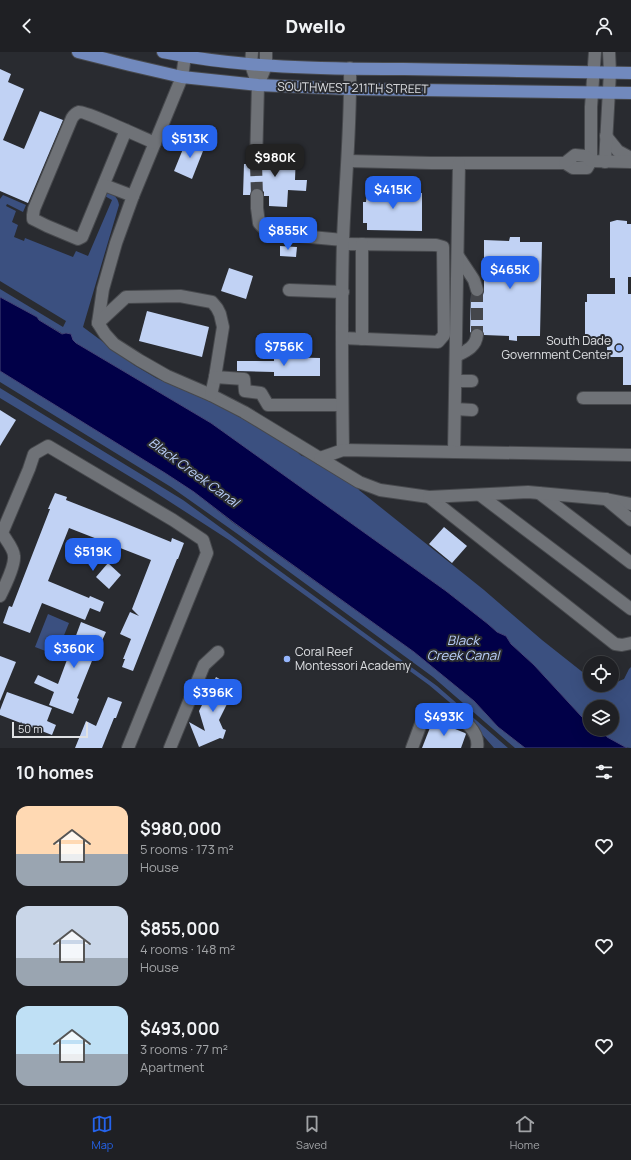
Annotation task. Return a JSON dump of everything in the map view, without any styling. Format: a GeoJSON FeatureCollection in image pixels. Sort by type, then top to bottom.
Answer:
{"type":"FeatureCollection","features":[{"type":"Feature","properties":{"kind":"main road","name":"SOUTHWEST 211TH STREET"},"geometry":{"type":"LineString","coordinates":[[78,52],[130,66],[182,77],[258,85],[350,89],[631,93]]}},
{"type":"Feature","properties":{"kind":"main road","name":"SOUTHWEST 211TH STREET"},"geometry":{"type":"LineString","coordinates":[[163,52],[266,66],[631,73]]}},
{"type":"Feature","properties":{"kind":"lane"},"geometry":{"type":"LineString","coordinates":[[252,52],[251,65],[258,85],[256,164]]}},
{"type":"Feature","properties":{"kind":"lane"},"geometry":{"type":"LineString","coordinates":[[258,85],[266,66],[266,52]]}},
{"type":"Feature","properties":{"kind":"lane"},"geometry":{"type":"LineString","coordinates":[[348,161],[565,163],[573,168],[587,168],[591,162],[594,52]]}},
{"type":"Feature","properties":{"kind":"lane"},"geometry":{"type":"LineString","coordinates":[[604,162],[610,72],[609,52]]}},
{"type":"Feature","properties":{"kind":"lane"},"geometry":{"type":"LineString","coordinates":[[185,56],[182,77],[133,196],[116,243],[103,289],[98,324],[114,344],[138,360],[167,376],[244,412],[359,482],[380,490],[429,497],[528,492],[605,499],[631,504]]}},
{"type":"Feature","properties":{"kind":"lane"},"geometry":{"type":"LineString","coordinates":[[343,450],[343,242],[348,161],[350,68]]}},
{"type":"Feature","properties":{"kind":"lane"},"geometry":{"type":"LineString","coordinates":[[126,130],[83,236],[79,239],[36,221],[32,217],[42,189],[75,114],[82,112],[126,130],[155,143]]}},
{"type":"Feature","properties":{"kind":"lane"},"geometry":{"type":"LineString","coordinates":[[606,136],[618,151],[631,158]]}},
{"type":"Feature","properties":{"kind":"lane"},"geometry":{"type":"LineString","coordinates":[[591,162],[631,162]]}},
{"type":"Feature","properties":{"kind":"lane"},"geometry":{"type":"LineString","coordinates":[[454,452],[459,163]]}},
{"type":"Feature","properties":{"kind":"lane"},"geometry":{"type":"LineString","coordinates":[[104,185],[133,196]]}},
{"type":"Feature","properties":{"kind":"lane"},"geometry":{"type":"LineString","coordinates":[[257,196],[259,223],[268,233],[362,244],[436,245],[443,248],[444,335],[438,342],[342,338]]}},
{"type":"Feature","properties":{"kind":"lane"},"geometry":{"type":"LineString","coordinates":[[362,244],[362,339]]}},
{"type":"Feature","properties":{"kind":"lane"},"geometry":{"type":"LineString","coordinates":[[458,256],[474,280],[477,290]]}},
{"type":"Feature","properties":{"kind":"lane"},"geometry":{"type":"LineString","coordinates":[[289,290],[343,292]]}},
{"type":"Feature","properties":{"kind":"lane"},"geometry":{"type":"LineString","coordinates":[[98,324],[126,297],[180,296],[212,302],[220,314],[223,327],[215,377],[210,395]]}},
{"type":"Feature","properties":{"kind":"lane"},"geometry":{"type":"LineString","coordinates":[[456,356],[472,347],[477,335]]}},
{"type":"Feature","properties":{"kind":"lane"},"geometry":{"type":"LineString","coordinates":[[215,377],[244,379],[245,391],[261,393],[268,405],[342,405]]}},
{"type":"Feature","properties":{"kind":"lane"},"geometry":{"type":"LineString","coordinates":[[456,381],[472,381]]}},
{"type":"Feature","properties":{"kind":"lane"},"geometry":{"type":"LineString","coordinates":[[583,398],[631,398]]}},
{"type":"Feature","properties":{"kind":"lane"},"geometry":{"type":"LineString","coordinates":[[455,409],[472,410]]}},
{"type":"Feature","properties":{"kind":"lane"},"geometry":{"type":"LineString","coordinates":[[0,596],[5,567],[14,557],[2,533],[34,454],[48,446],[173,520],[203,540],[207,553],[128,748]]}},
{"type":"Feature","properties":{"kind":"lane"},"geometry":{"type":"LineString","coordinates":[[320,458],[343,450],[631,455]]}},
{"type":"Feature","properties":{"kind":"lane"},"geometry":{"type":"LineString","coordinates":[[539,493],[631,563]]}},
{"type":"Feature","properties":{"kind":"lane"},"geometry":{"type":"LineString","coordinates":[[480,495],[631,609]]}},
{"type":"Feature","properties":{"kind":"lane"},"geometry":{"type":"LineString","coordinates":[[429,497],[615,644],[622,645],[631,643]]}},
{"type":"Feature","properties":{"kind":"lane"},"geometry":{"type":"LineString","coordinates":[[605,499],[631,520]]}},
{"type":"Feature","properties":{"kind":"lane"},"geometry":{"type":"LineString","coordinates":[[170,748],[204,665],[218,652]]}},
{"type":"Feature","properties":{"kind":"lane"},"geometry":{"type":"LineString","coordinates":[[412,748],[426,710],[438,710],[450,713],[464,720],[470,726],[478,741],[477,748]]}},
{"type":"Feature","properties":{"kind":"shaded area"},"geometry":{"type":"Polygon","coordinates":[[[105,191],[112,194],[116,197],[119,205],[83,327],[134,365],[156,378],[225,408],[297,451],[301,456],[307,457],[358,488],[583,672],[583,692],[619,692],[619,681],[624,679],[631,667],[631,748],[612,742],[607,736],[619,736],[619,700],[583,700],[583,718],[534,665],[511,644],[506,636],[497,632],[446,591],[211,423],[76,343],[66,333],[63,334],[39,320],[37,317],[0,297],[0,289],[63,327],[66,321],[0,281],[0,199],[3,195],[26,205],[23,212],[7,204],[6,206],[16,211],[12,222],[18,225],[14,237],[24,241],[25,238],[73,257],[76,251],[88,256],[112,200],[103,195],[105,191]]]}},
{"type":"Feature","properties":{"kind":"shaded area"},"geometry":{"type":"Polygon","coordinates":[[[0,371],[194,492],[232,522],[414,652],[474,701],[498,727],[525,748],[515,748],[433,677],[171,487],[0,382],[0,371]]]}},
{"type":"Feature","properties":{"kind":"shaded area"},"geometry":{"type":"Polygon","coordinates":[[[0,388],[183,500],[437,686],[508,748],[494,748],[467,717],[429,685],[229,540],[147,487],[0,398],[0,388]]]}},
{"type":"Feature","properties":{"kind":"shaded area"},"geometry":{"type":"Polygon","coordinates":[[[48,614],[69,623],[56,655],[35,647],[48,614]]]}},
{"type":"Feature","properties":{"kind":"water","name":"Black Creek Canal"},"geometry":{"type":"Polygon","coordinates":[[[0,297],[37,317],[39,320],[62,334],[71,334],[76,343],[211,423],[446,591],[497,632],[506,636],[511,644],[534,665],[583,718],[583,736],[606,736],[627,748],[525,748],[498,727],[474,701],[414,652],[233,522],[194,492],[0,371],[0,297]]]}},
{"type":"Feature","properties":{"kind":"building"},"geometry":{"type":"Polygon","coordinates":[[[0,69],[11,74],[8,82],[24,89],[3,140],[24,149],[40,111],[63,120],[28,203],[0,191],[0,69]]]}},
{"type":"Feature","properties":{"kind":"building"},"geometry":{"type":"Polygon","coordinates":[[[187,139],[205,146],[192,179],[174,171],[187,139]]]}},
{"type":"Feature","properties":{"kind":"building"},"geometry":{"type":"Polygon","coordinates":[[[276,145],[289,146],[289,152],[296,152],[295,180],[307,180],[306,191],[288,190],[287,207],[269,206],[269,196],[264,196],[264,192],[260,188],[253,189],[250,195],[243,195],[244,164],[248,164],[250,168],[255,171],[260,170],[263,164],[271,165],[271,160],[275,161],[276,145]]]}},
{"type":"Feature","properties":{"kind":"building"},"geometry":{"type":"Polygon","coordinates":[[[389,180],[400,180],[400,193],[422,193],[422,231],[367,230],[367,223],[363,223],[363,202],[366,202],[367,192],[389,192],[389,180]]]}},
{"type":"Feature","properties":{"kind":"building","name":"South Dade Government Center"},"geometry":{"type":"Polygon","coordinates":[[[617,220],[627,221],[627,224],[631,224],[631,277],[628,277],[628,294],[631,294],[631,385],[623,385],[623,357],[607,357],[607,339],[585,339],[585,302],[587,302],[587,294],[615,294],[615,278],[610,278],[610,222],[617,220]]]}},
{"type":"Feature","properties":{"kind":"building"},"geometry":{"type":"Polygon","coordinates":[[[510,237],[520,237],[520,242],[542,242],[540,336],[517,336],[517,341],[509,340],[509,336],[484,335],[482,330],[479,328],[474,328],[470,333],[471,294],[475,297],[479,297],[483,295],[484,291],[484,240],[509,241],[510,237]]]}},
{"type":"Feature","properties":{"kind":"building"},"geometry":{"type":"Polygon","coordinates":[[[280,246],[297,247],[296,257],[280,256],[280,246]]]}},
{"type":"Feature","properties":{"kind":"building"},"geometry":{"type":"Polygon","coordinates":[[[229,268],[253,276],[246,299],[221,291],[229,268]]]}},
{"type":"Feature","properties":{"kind":"building"},"geometry":{"type":"Polygon","coordinates":[[[147,311],[209,327],[202,357],[139,341],[147,311]]]}},
{"type":"Feature","properties":{"kind":"building"},"geometry":{"type":"Polygon","coordinates":[[[274,357],[320,358],[320,376],[274,376],[274,372],[237,371],[237,361],[274,361],[274,357]]]}},
{"type":"Feature","properties":{"kind":"building"},"geometry":{"type":"Polygon","coordinates":[[[0,410],[16,420],[0,446],[0,410]]]}},
{"type":"Feature","properties":{"kind":"building"},"geometry":{"type":"Polygon","coordinates":[[[55,493],[67,497],[66,500],[171,542],[172,538],[184,543],[133,671],[122,667],[125,659],[123,659],[131,639],[120,634],[130,612],[139,616],[132,609],[151,560],[69,528],[48,581],[89,598],[90,596],[104,602],[100,612],[90,608],[85,620],[42,603],[30,633],[3,623],[9,606],[12,607],[55,493]]]}},
{"type":"Feature","properties":{"kind":"building"},"geometry":{"type":"Polygon","coordinates":[[[444,527],[467,546],[452,563],[429,544],[444,527]]]}},
{"type":"Feature","properties":{"kind":"building"},"geometry":{"type":"Polygon","coordinates":[[[108,563],[121,575],[109,589],[96,577],[108,563]]]}},
{"type":"Feature","properties":{"kind":"building"},"geometry":{"type":"Polygon","coordinates":[[[81,622],[106,632],[99,647],[98,646],[77,698],[79,699],[73,714],[49,705],[54,692],[34,683],[38,675],[58,684],[81,622]]]}},
{"type":"Feature","properties":{"kind":"building"},"geometry":{"type":"Polygon","coordinates":[[[0,656],[16,662],[0,701],[0,656]]]}},
{"type":"Feature","properties":{"kind":"building"},"geometry":{"type":"Polygon","coordinates":[[[216,677],[234,687],[232,689],[234,690],[219,720],[223,729],[226,730],[223,739],[220,738],[199,747],[189,722],[205,731],[199,711],[216,677]]]}},
{"type":"Feature","properties":{"kind":"building"},"geometry":{"type":"Polygon","coordinates":[[[7,692],[52,708],[47,721],[56,725],[52,735],[0,715],[0,710],[7,692]]]}},
{"type":"Feature","properties":{"kind":"building"},"geometry":{"type":"Polygon","coordinates":[[[108,697],[122,702],[102,748],[75,748],[86,721],[96,726],[108,697]]]}},
{"type":"Feature","properties":{"kind":"building"},"geometry":{"type":"Polygon","coordinates":[[[433,720],[466,734],[461,748],[422,748],[433,720]]]}},
{"type":"Feature","properties":{"kind":"tunnel"},"geometry":{"type":"LineString","coordinates":[[256,164],[257,195]]}},
{"type":"Feature","properties":{"kind":"tunnel"},"geometry":{"type":"LineString","coordinates":[[477,290],[477,335]]}},
{"type":"Feature","properties":{"kind":"place","name":"South Dade Government Center"},"geometry":{"type":"Point","coordinates":[619,348]}},
{"type":"Feature","properties":{"kind":"place","name":"Coral Reef Montessori Academy"},"geometry":{"type":"Point","coordinates":[287,659]}}]}
